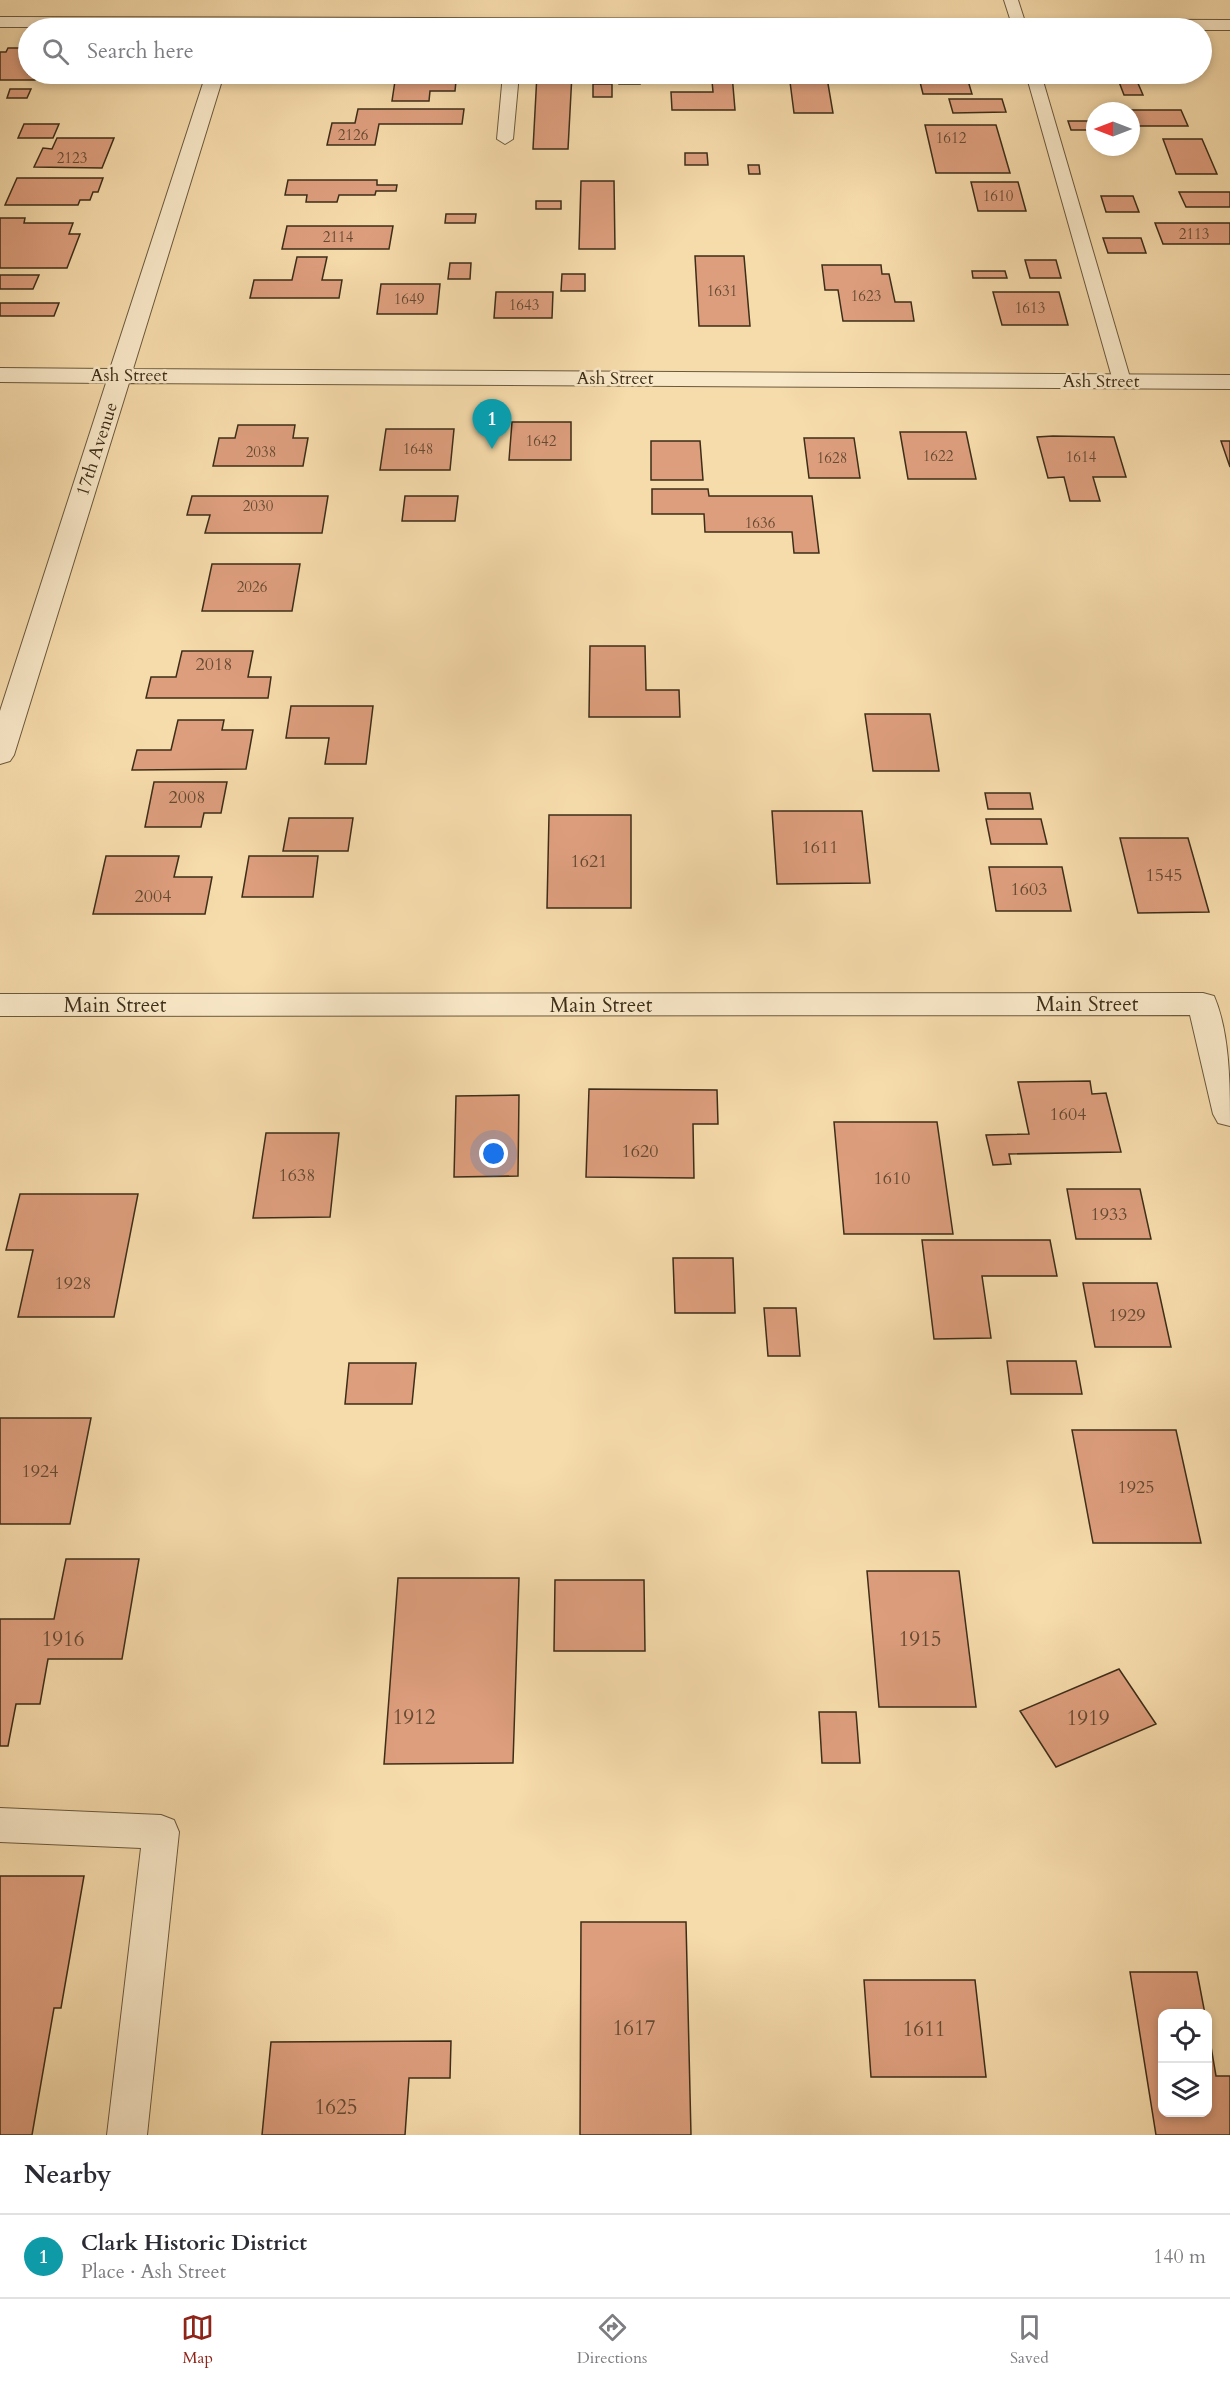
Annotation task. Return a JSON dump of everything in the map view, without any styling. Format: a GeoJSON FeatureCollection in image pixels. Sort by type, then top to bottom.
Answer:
{"type":"FeatureCollection","features":[{"type":"Feature","properties":{"kind":"street"},"geometry":{"type":"LineString","coordinates":[[1212,19],[1228,18]]}},
{"type":"Feature","properties":{"kind":"street"},"geometry":{"type":"LineString","coordinates":[[0,22],[18,22]]}},
{"type":"Feature","properties":{"kind":"street","name":"17th Avenue"},"geometry":{"type":"LineString","coordinates":[[0,755],[212,84]]}},
{"type":"Feature","properties":{"kind":"street","name":"Ash Street"},"geometry":{"type":"LineString","coordinates":[[0,375],[1230,382]]}},
{"type":"Feature","properties":{"kind":"street","name":"Main Street"},"geometry":{"type":"LineString","coordinates":[[0,1005],[1203,1004],[1230,1114]]}},
{"type":"Feature","properties":{"kind":"lane"},"geometry":{"type":"LineString","coordinates":[[1011,0],[1017,18]]}},
{"type":"Feature","properties":{"kind":"lane"},"geometry":{"type":"LineString","coordinates":[[505,139],[510,84]]}},
{"type":"Feature","properties":{"kind":"lane"},"geometry":{"type":"LineString","coordinates":[[1036,84],[1122,381]]}},
{"type":"Feature","properties":{"kind":"lane"},"geometry":{"type":"LineString","coordinates":[[0,1825],[161,1832],[127,2135]]}},
{"type":"Feature","properties":{"kind":"building"},"geometry":{"type":"Polygon","coordinates":[[[8,48],[18,48],[18,80],[0,80],[0,52],[6,52],[8,48]]]}},
{"type":"Feature","properties":{"kind":"building"},"geometry":{"type":"Polygon","coordinates":[[[395,84],[456,84],[455,91],[430,91],[429,101],[392,101],[395,84]]]}},
{"type":"Feature","properties":{"kind":"building"},"geometry":{"type":"Polygon","coordinates":[[[536,84],[571,84],[568,149],[533,149],[536,84]]]}},
{"type":"Feature","properties":{"kind":"building"},"geometry":{"type":"Polygon","coordinates":[[[593,84],[612,84],[612,97],[593,97],[593,84]]]}},
{"type":"Feature","properties":{"kind":"building"},"geometry":{"type":"Polygon","coordinates":[[[712,84],[733,84],[735,110],[672,110],[671,92],[713,92],[712,84]]]}},
{"type":"Feature","properties":{"kind":"building"},"geometry":{"type":"Polygon","coordinates":[[[790,84],[828,84],[833,113],[794,113],[790,84]]]}},
{"type":"Feature","properties":{"kind":"building"},"geometry":{"type":"Polygon","coordinates":[[[920,84],[969,84],[972,94],[923,94],[920,84]]]}},
{"type":"Feature","properties":{"kind":"building"},"geometry":{"type":"Polygon","coordinates":[[[1120,84],[1138,84],[1143,95],[1124,95],[1120,84]]]}},
{"type":"Feature","properties":{"kind":"building"},"geometry":{"type":"Polygon","coordinates":[[[10,89],[31,89],[27,98],[7,98],[10,89]]]}},
{"type":"Feature","properties":{"kind":"building"},"geometry":{"type":"Polygon","coordinates":[[[949,99],[1002,99],[1006,112],[953,113],[949,99]]]}},
{"type":"Feature","properties":{"kind":"building"},"geometry":{"type":"Polygon","coordinates":[[[358,109],[464,109],[462,124],[379,124],[375,145],[327,145],[332,123],[355,123],[358,109]]]}},
{"type":"Feature","properties":{"kind":"building"},"geometry":{"type":"Polygon","coordinates":[[[1140,110],[1181,110],[1188,126],[1140,126],[1140,110]]]}},
{"type":"Feature","properties":{"kind":"building"},"geometry":{"type":"Polygon","coordinates":[[[1068,121],[1086,121],[1086,130],[1071,130],[1068,121]]]}},
{"type":"Feature","properties":{"kind":"building"},"geometry":{"type":"Polygon","coordinates":[[[24,124],[59,124],[53,138],[18,138],[24,124]]]}},
{"type":"Feature","properties":{"kind":"building"},"geometry":{"type":"Polygon","coordinates":[[[925,125],[996,125],[1010,173],[936,173],[925,125]]]}},
{"type":"Feature","properties":{"kind":"building"},"geometry":{"type":"Polygon","coordinates":[[[57,138],[114,138],[102,168],[34,167],[43,148],[52,149],[57,138]]]}},
{"type":"Feature","properties":{"kind":"building"},"geometry":{"type":"Polygon","coordinates":[[[1163,139],[1202,139],[1217,174],[1176,174],[1163,139]]]}},
{"type":"Feature","properties":{"kind":"building"},"geometry":{"type":"Polygon","coordinates":[[[685,153],[707,153],[708,165],[685,165],[685,153]]]}},
{"type":"Feature","properties":{"kind":"building"},"geometry":{"type":"Polygon","coordinates":[[[748,165],[759,165],[760,174],[749,174],[748,165]]]}},
{"type":"Feature","properties":{"kind":"building"},"geometry":{"type":"Polygon","coordinates":[[[17,178],[103,178],[98,192],[93,192],[90,200],[80,200],[78,205],[5,205],[17,178]]]}},
{"type":"Feature","properties":{"kind":"building"},"geometry":{"type":"Polygon","coordinates":[[[288,180],[377,180],[377,185],[397,185],[396,191],[376,191],[375,195],[339,195],[337,202],[306,202],[307,195],[285,195],[288,180]]]}},
{"type":"Feature","properties":{"kind":"building"},"geometry":{"type":"Polygon","coordinates":[[[581,181],[614,181],[615,249],[579,249],[581,181]]]}},
{"type":"Feature","properties":{"kind":"building"},"geometry":{"type":"Polygon","coordinates":[[[971,182],[1018,182],[1026,211],[978,211],[971,182]]]}},
{"type":"Feature","properties":{"kind":"building"},"geometry":{"type":"Polygon","coordinates":[[[1179,192],[1230,192],[1230,207],[1186,207],[1179,192]]]}},
{"type":"Feature","properties":{"kind":"building"},"geometry":{"type":"Polygon","coordinates":[[[1101,196],[1133,196],[1139,212],[1106,212],[1101,196]]]}},
{"type":"Feature","properties":{"kind":"building"},"geometry":{"type":"Polygon","coordinates":[[[536,201],[561,201],[561,209],[536,209],[536,201]]]}},
{"type":"Feature","properties":{"kind":"building"},"geometry":{"type":"Polygon","coordinates":[[[446,214],[476,214],[475,223],[445,223],[446,214]]]}},
{"type":"Feature","properties":{"kind":"building"},"geometry":{"type":"Polygon","coordinates":[[[0,218],[25,218],[24,223],[73,223],[69,234],[80,234],[67,268],[0,268],[0,218]]]}},
{"type":"Feature","properties":{"kind":"building"},"geometry":{"type":"Polygon","coordinates":[[[1155,223],[1230,223],[1230,244],[1163,244],[1155,223]]]}},
{"type":"Feature","properties":{"kind":"building"},"geometry":{"type":"Polygon","coordinates":[[[287,226],[393,226],[389,249],[282,249],[287,226]]]}},
{"type":"Feature","properties":{"kind":"building"},"geometry":{"type":"Polygon","coordinates":[[[1103,238],[1141,238],[1146,253],[1108,253],[1103,238]]]}},
{"type":"Feature","properties":{"kind":"building"},"geometry":{"type":"Polygon","coordinates":[[[695,256],[744,256],[750,326],[699,326],[695,256]]]}},
{"type":"Feature","properties":{"kind":"building"},"geometry":{"type":"Polygon","coordinates":[[[297,257],[327,257],[322,280],[342,280],[339,298],[250,298],[254,280],[292,280],[297,257]]]}},
{"type":"Feature","properties":{"kind":"building"},"geometry":{"type":"Polygon","coordinates":[[[1025,260],[1056,260],[1061,278],[1030,278],[1025,260]]]}},
{"type":"Feature","properties":{"kind":"building"},"geometry":{"type":"Polygon","coordinates":[[[450,263],[471,263],[470,279],[448,279],[450,263]]]}},
{"type":"Feature","properties":{"kind":"building"},"geometry":{"type":"Polygon","coordinates":[[[822,265],[881,265],[882,274],[889,274],[895,302],[911,302],[914,321],[843,321],[838,290],[825,290],[822,265]]]}},
{"type":"Feature","properties":{"kind":"building"},"geometry":{"type":"Polygon","coordinates":[[[972,271],[1005,271],[1007,278],[973,278],[972,271]]]}},
{"type":"Feature","properties":{"kind":"building"},"geometry":{"type":"Polygon","coordinates":[[[562,274],[585,274],[585,291],[561,291],[562,274]]]}},
{"type":"Feature","properties":{"kind":"building"},"geometry":{"type":"Polygon","coordinates":[[[0,275],[39,275],[33,289],[0,289],[0,275]]]}},
{"type":"Feature","properties":{"kind":"building"},"geometry":{"type":"Polygon","coordinates":[[[381,284],[440,284],[437,314],[377,314],[381,284]]]}},
{"type":"Feature","properties":{"kind":"building"},"geometry":{"type":"Polygon","coordinates":[[[496,292],[553,292],[552,318],[494,318],[496,292]]]}},
{"type":"Feature","properties":{"kind":"building"},"geometry":{"type":"Polygon","coordinates":[[[993,292],[1059,292],[1068,325],[1002,325],[993,292]]]}},
{"type":"Feature","properties":{"kind":"building"},"geometry":{"type":"Polygon","coordinates":[[[0,303],[59,303],[54,316],[0,316],[0,303]]]}},
{"type":"Feature","properties":{"kind":"building"},"geometry":{"type":"Polygon","coordinates":[[[512,422],[571,422],[571,460],[509,460],[512,422]]]}},
{"type":"Feature","properties":{"kind":"building"},"geometry":{"type":"Polygon","coordinates":[[[238,425],[295,425],[293,438],[308,438],[303,466],[213,466],[219,438],[235,438],[238,425]]]}},
{"type":"Feature","properties":{"kind":"building"},"geometry":{"type":"Polygon","coordinates":[[[386,429],[454,429],[450,470],[380,470],[386,429]]]}},
{"type":"Feature","properties":{"kind":"building"},"geometry":{"type":"Polygon","coordinates":[[[900,432],[966,432],[976,479],[908,479],[900,432]]]}},
{"type":"Feature","properties":{"kind":"building"},"geometry":{"type":"Polygon","coordinates":[[[1037,437],[1114,437],[1126,477],[1093,477],[1100,501],[1070,501],[1064,477],[1048,478],[1037,437]]]}},
{"type":"Feature","properties":{"kind":"building"},"geometry":{"type":"Polygon","coordinates":[[[804,438],[854,438],[860,478],[809,478],[804,438]]]}},
{"type":"Feature","properties":{"kind":"building"},"geometry":{"type":"Polygon","coordinates":[[[651,441],[700,441],[703,480],[651,480],[651,441]]]}},
{"type":"Feature","properties":{"kind":"building"},"geometry":{"type":"Polygon","coordinates":[[[1221,441],[1230,441],[1230,467],[1221,441]]]}},
{"type":"Feature","properties":{"kind":"building"},"geometry":{"type":"Polygon","coordinates":[[[652,489],[708,489],[709,496],[812,496],[819,553],[794,553],[792,532],[705,532],[704,514],[652,514],[652,489]]]}},
{"type":"Feature","properties":{"kind":"building"},"geometry":{"type":"Polygon","coordinates":[[[192,496],[328,496],[322,533],[205,533],[210,515],[187,515],[192,496]]]}},
{"type":"Feature","properties":{"kind":"building"},"geometry":{"type":"Polygon","coordinates":[[[405,496],[458,496],[455,521],[402,521],[405,496]]]}},
{"type":"Feature","properties":{"kind":"building"},"geometry":{"type":"Polygon","coordinates":[[[212,564],[300,564],[292,611],[202,611],[212,564]]]}},
{"type":"Feature","properties":{"kind":"building"},"geometry":{"type":"Polygon","coordinates":[[[590,646],[645,646],[646,690],[679,690],[680,717],[589,717],[590,646]]]}},
{"type":"Feature","properties":{"kind":"building"},"geometry":{"type":"Polygon","coordinates":[[[182,651],[253,651],[248,677],[271,677],[268,698],[146,698],[151,677],[176,677],[182,651]]]}},
{"type":"Feature","properties":{"kind":"building"},"geometry":{"type":"Polygon","coordinates":[[[291,706],[373,706],[366,764],[325,764],[329,738],[286,738],[291,706]]]}},
{"type":"Feature","properties":{"kind":"building"},"geometry":{"type":"Polygon","coordinates":[[[865,714],[930,714],[939,771],[873,771],[865,714]]]}},
{"type":"Feature","properties":{"kind":"building"},"geometry":{"type":"Polygon","coordinates":[[[178,720],[224,720],[222,730],[253,730],[246,769],[132,770],[137,750],[171,750],[178,720]]]}},
{"type":"Feature","properties":{"kind":"building"},"geometry":{"type":"Polygon","coordinates":[[[154,782],[227,782],[221,813],[204,813],[201,827],[145,827],[154,782]]]}},
{"type":"Feature","properties":{"kind":"building"},"geometry":{"type":"Polygon","coordinates":[[[985,793],[1030,793],[1033,809],[988,809],[985,793]]]}},
{"type":"Feature","properties":{"kind":"building"},"geometry":{"type":"Polygon","coordinates":[[[772,811],[862,811],[870,883],[777,884],[772,811]]]}},
{"type":"Feature","properties":{"kind":"building"},"geometry":{"type":"Polygon","coordinates":[[[549,815],[631,815],[631,908],[547,908],[549,815]]]}},
{"type":"Feature","properties":{"kind":"building"},"geometry":{"type":"Polygon","coordinates":[[[289,818],[353,818],[348,851],[283,851],[289,818]]]}},
{"type":"Feature","properties":{"kind":"building"},"geometry":{"type":"Polygon","coordinates":[[[986,819],[1041,819],[1047,844],[991,844],[986,819]]]}},
{"type":"Feature","properties":{"kind":"building"},"geometry":{"type":"Polygon","coordinates":[[[1120,838],[1188,838],[1209,912],[1138,913],[1120,838]]]}},
{"type":"Feature","properties":{"kind":"building"},"geometry":{"type":"Polygon","coordinates":[[[106,856],[179,856],[174,877],[212,877],[205,914],[93,914],[106,856]]]}},
{"type":"Feature","properties":{"kind":"building"},"geometry":{"type":"Polygon","coordinates":[[[249,856],[318,856],[313,897],[242,897],[249,856]]]}},
{"type":"Feature","properties":{"kind":"building"},"geometry":{"type":"Polygon","coordinates":[[[989,867],[1062,867],[1071,911],[996,911],[989,867]]]}},
{"type":"Feature","properties":{"kind":"building"},"geometry":{"type":"Polygon","coordinates":[[[1090,1081],[1092,1094],[1106,1093],[1121,1152],[1009,1154],[1011,1164],[993,1165],[986,1135],[1029,1134],[1018,1082],[1090,1081]]]}},
{"type":"Feature","properties":{"kind":"building"},"geometry":{"type":"Polygon","coordinates":[[[589,1089],[717,1090],[718,1124],[693,1124],[694,1178],[586,1177],[589,1089]]]}},
{"type":"Feature","properties":{"kind":"building"},"geometry":{"type":"Polygon","coordinates":[[[519,1095],[518,1176],[454,1177],[456,1096],[519,1095]]]}},
{"type":"Feature","properties":{"kind":"building"},"geometry":{"type":"Polygon","coordinates":[[[834,1122],[937,1122],[953,1234],[844,1234],[834,1122]]]}},
{"type":"Feature","properties":{"kind":"building"},"geometry":{"type":"Polygon","coordinates":[[[266,1133],[339,1133],[330,1217],[253,1218],[266,1133]]]}},
{"type":"Feature","properties":{"kind":"building"},"geometry":{"type":"Polygon","coordinates":[[[1067,1189],[1140,1189],[1151,1239],[1076,1239],[1067,1189]]]}},
{"type":"Feature","properties":{"kind":"building"},"geometry":{"type":"Polygon","coordinates":[[[20,1194],[138,1194],[114,1317],[18,1317],[33,1250],[6,1250],[20,1194]]]}},
{"type":"Feature","properties":{"kind":"building"},"geometry":{"type":"Polygon","coordinates":[[[922,1240],[1050,1240],[1057,1276],[982,1276],[991,1338],[934,1339],[922,1240]]]}},
{"type":"Feature","properties":{"kind":"building"},"geometry":{"type":"Polygon","coordinates":[[[673,1258],[733,1258],[735,1313],[675,1313],[673,1258]]]}},
{"type":"Feature","properties":{"kind":"building"},"geometry":{"type":"Polygon","coordinates":[[[1083,1283],[1157,1283],[1171,1347],[1095,1347],[1083,1283]]]}},
{"type":"Feature","properties":{"kind":"building"},"geometry":{"type":"Polygon","coordinates":[[[764,1308],[796,1308],[800,1356],[768,1356],[764,1308]]]}},
{"type":"Feature","properties":{"kind":"building"},"geometry":{"type":"Polygon","coordinates":[[[1007,1361],[1076,1361],[1082,1394],[1011,1394],[1007,1361]]]}},
{"type":"Feature","properties":{"kind":"building"},"geometry":{"type":"Polygon","coordinates":[[[349,1363],[416,1363],[412,1404],[345,1404],[349,1363]]]}},
{"type":"Feature","properties":{"kind":"building"},"geometry":{"type":"Polygon","coordinates":[[[0,1418],[91,1418],[70,1524],[0,1524],[0,1418]]]}},
{"type":"Feature","properties":{"kind":"building"},"geometry":{"type":"Polygon","coordinates":[[[1072,1430],[1176,1430],[1201,1543],[1093,1543],[1072,1430]]]}},
{"type":"Feature","properties":{"kind":"building"},"geometry":{"type":"Polygon","coordinates":[[[66,1559],[139,1559],[122,1659],[48,1659],[40,1704],[16,1704],[8,1746],[0,1746],[0,1619],[54,1619],[66,1559]]]}},
{"type":"Feature","properties":{"kind":"building"},"geometry":{"type":"Polygon","coordinates":[[[867,1571],[959,1571],[976,1707],[879,1707],[867,1571]]]}},
{"type":"Feature","properties":{"kind":"building"},"geometry":{"type":"Polygon","coordinates":[[[398,1578],[519,1578],[513,1763],[384,1764],[398,1578]]]}},
{"type":"Feature","properties":{"kind":"building"},"geometry":{"type":"Polygon","coordinates":[[[555,1580],[644,1580],[645,1651],[554,1651],[555,1580]]]}},
{"type":"Feature","properties":{"kind":"building"},"geometry":{"type":"Polygon","coordinates":[[[1119,1669],[1156,1724],[1056,1767],[1020,1711],[1119,1669]]]}},
{"type":"Feature","properties":{"kind":"building"},"geometry":{"type":"Polygon","coordinates":[[[819,1712],[856,1712],[860,1763],[822,1763],[819,1712]]]}},
{"type":"Feature","properties":{"kind":"building"},"geometry":{"type":"Polygon","coordinates":[[[0,1876],[84,1876],[61,2008],[54,2008],[32,2135],[0,2135],[0,1876]]]}},
{"type":"Feature","properties":{"kind":"building"},"geometry":{"type":"Polygon","coordinates":[[[581,1922],[686,1922],[691,2135],[580,2135],[581,1922]]]}},
{"type":"Feature","properties":{"kind":"building"},"geometry":{"type":"Polygon","coordinates":[[[1130,1972],[1197,1972],[1204,2009],[1158,2009],[1158,2117],[1212,2117],[1212,2052],[1216,2076],[1230,2076],[1230,2135],[1156,2135],[1130,1972]]]}},
{"type":"Feature","properties":{"kind":"building"},"geometry":{"type":"Polygon","coordinates":[[[864,1980],[975,1980],[986,2077],[871,2077],[864,1980]]]}},
{"type":"Feature","properties":{"kind":"building"},"geometry":{"type":"Polygon","coordinates":[[[451,2041],[450,2078],[409,2078],[405,2135],[262,2135],[271,2042],[451,2041]]]}},
{"type":"Feature","properties":{"kind":"place","name":"Clark Historic District"},"geometry":{"type":"Point","coordinates":[492,449]}}]}
